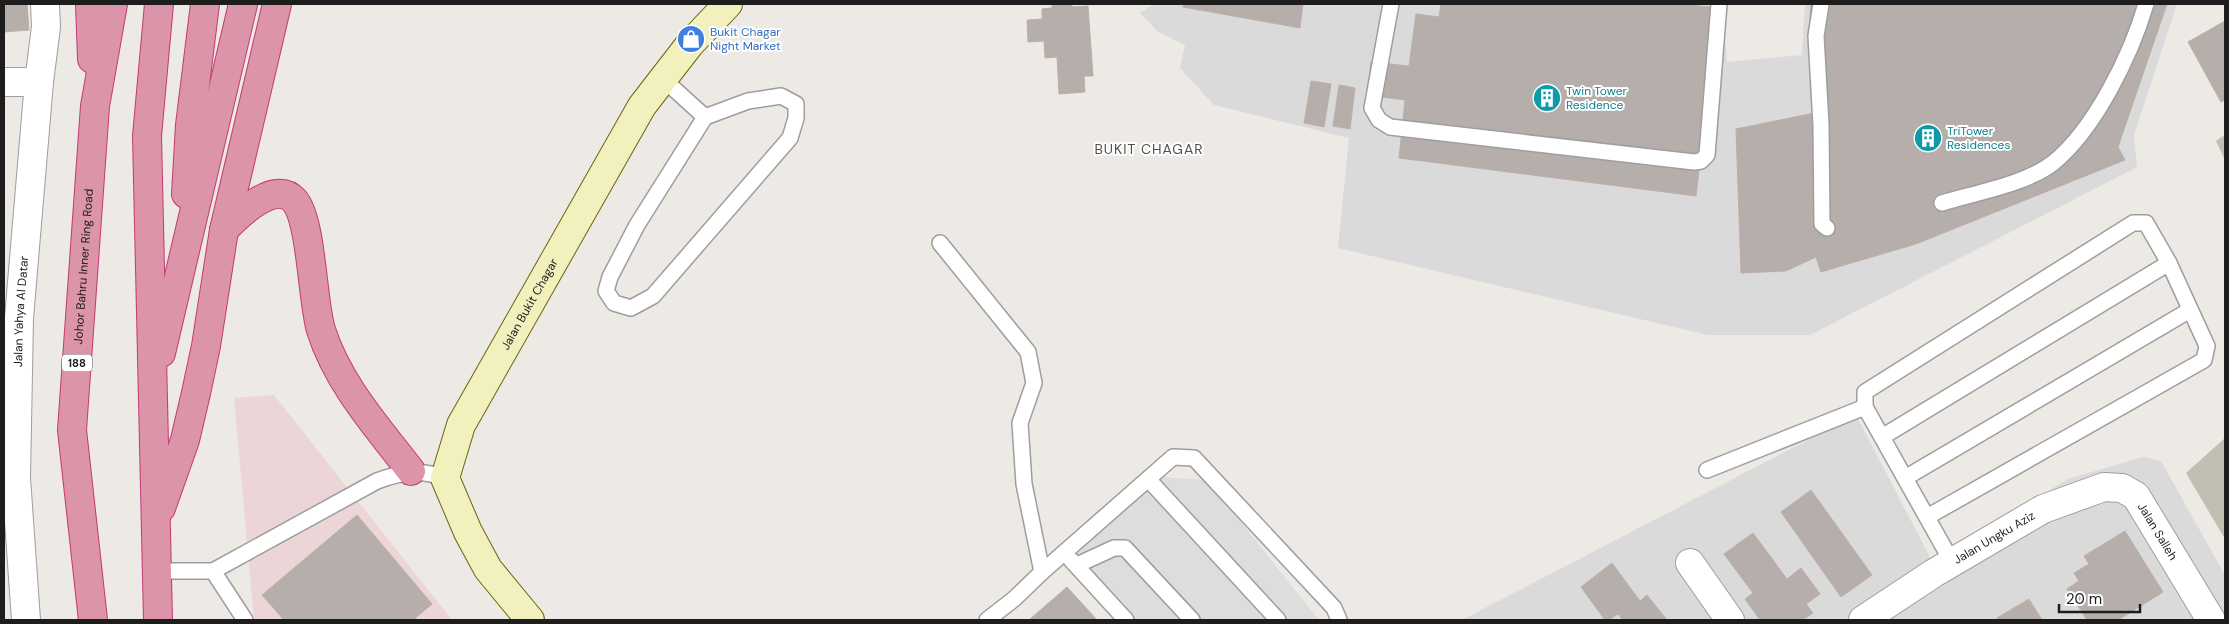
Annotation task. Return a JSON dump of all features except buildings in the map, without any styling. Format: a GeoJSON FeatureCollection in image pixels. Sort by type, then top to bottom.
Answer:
{"type":"FeatureCollection","features":[{"type":"Feature","properties":{"kind":"highway"},"geometry":{"type":"LineString","coordinates":[[90,4],[95,106]]}},
{"type":"Feature","properties":{"kind":"highway","name":"Johor Bahru Inner Ring Road"},"geometry":{"type":"LineString","coordinates":[[93,620],[72,430],[95,106],[114,4]]}},
{"type":"Feature","properties":{"kind":"highway"},"geometry":{"type":"LineString","coordinates":[[158,4],[147,136],[154,528],[158,620]]}},
{"type":"Feature","properties":{"kind":"highway"},"geometry":{"type":"LineString","coordinates":[[182,273],[190,125],[205,4]]}},
{"type":"Feature","properties":{"kind":"highway"},"geometry":{"type":"LineString","coordinates":[[152,386],[182,273],[244,4]]}},
{"type":"Feature","properties":{"kind":"highway"},"geometry":{"type":"LineString","coordinates":[[154,528],[184,440],[196,392],[206,346],[224,230],[277,4]]}},
{"type":"Feature","properties":{"kind":"highway"},"geometry":{"type":"LineString","coordinates":[[224,230],[243,210],[265,198],[276,194],[285,194],[294,200],[303,218],[321,330],[348,389],[411,471]]}},
{"type":"Feature","properties":{"kind":"main road","name":"Jalan Bukit Chagar"},"geometry":{"type":"LineString","coordinates":[[445,478],[466,416],[642,106],[690,44],[728,4]]}},
{"type":"Feature","properties":{"kind":"main road"},"geometry":{"type":"LineString","coordinates":[[445,478],[468,532],[488,569],[528,619]]}},
{"type":"Feature","properties":{"kind":"street","name":"Jalan Yahya Al Datar"},"geometry":{"type":"LineString","coordinates":[[26,620],[16,478],[19,318],[39,82],[46,27],[45,4]]}},
{"type":"Feature","properties":{"kind":"street"},"geometry":{"type":"LineString","coordinates":[[4,82],[39,82]]}},
{"type":"Feature","properties":{"kind":"street","name":"Jalan Ungku Aziz"},"geometry":{"type":"LineString","coordinates":[[1863,620],[1952,562],[2043,509],[2104,487],[2122,488],[2136,496]]}},
{"type":"Feature","properties":{"kind":"street","name":"Jalan Salleh"},"geometry":{"type":"LineString","coordinates":[[2136,496],[2210,620]]}},
{"type":"Feature","properties":{"kind":"street"},"geometry":{"type":"LineString","coordinates":[[1690,563],[1730,620]]}},
{"type":"Feature","properties":{"kind":"lane"},"geometry":{"type":"LineString","coordinates":[[1391,4],[1372,108],[1379,120],[1390,127],[1694,162],[1701,161],[1707,154],[1719,4]]}},
{"type":"Feature","properties":{"kind":"lane"},"geometry":{"type":"LineString","coordinates":[[1821,4],[1816,36],[1821,126],[1822,224],[1827,228]]}},
{"type":"Feature","properties":{"kind":"lane"},"geometry":{"type":"LineString","coordinates":[[1942,203],[2015,183],[2052,164],[2077,138],[2099,107],[2128,52],[2146,4]]}},
{"type":"Feature","properties":{"kind":"lane"},"geometry":{"type":"LineString","coordinates":[[662,78],[705,117]]}},
{"type":"Feature","properties":{"kind":"lane"},"geometry":{"type":"LineString","coordinates":[[781,96],[796,104],[796,118],[790,138],[653,296],[631,308],[614,303],[606,291],[610,277],[637,225],[705,117],[748,101],[781,96]]}},
{"type":"Feature","properties":{"kind":"lane"},"geometry":{"type":"LineString","coordinates":[[1927,517],[2204,360],[2207,346],[2168,263],[2146,223],[2132,223],[1865,392],[1865,407],[1952,562]]}},
{"type":"Feature","properties":{"kind":"lane"},"geometry":{"type":"LineString","coordinates":[[940,243],[1028,352],[1034,383],[1020,423],[1020,432],[1024,484],[1042,572]]}},
{"type":"Feature","properties":{"kind":"lane"},"geometry":{"type":"LineString","coordinates":[[1882,436],[2168,263]]}},
{"type":"Feature","properties":{"kind":"lane"},"geometry":{"type":"LineString","coordinates":[[1905,478],[2190,310]]}},
{"type":"Feature","properties":{"kind":"lane"},"geometry":{"type":"LineString","coordinates":[[1707,470],[1865,407]]}},
{"type":"Feature","properties":{"kind":"lane"},"geometry":{"type":"LineString","coordinates":[[987,620],[1014,599],[1064,551],[1174,457],[1194,458],[1334,608],[1339,620]]}},
{"type":"Feature","properties":{"kind":"lane"},"geometry":{"type":"LineString","coordinates":[[157,571],[214,571],[377,481],[411,471],[429,472],[445,478]]}},
{"type":"Feature","properties":{"kind":"lane"},"geometry":{"type":"LineString","coordinates":[[1148,479],[1278,620]]}},
{"type":"Feature","properties":{"kind":"lane"},"geometry":{"type":"LineString","coordinates":[[1077,565],[1114,548],[1125,548],[1192,620]]}},
{"type":"Feature","properties":{"kind":"lane"},"geometry":{"type":"LineString","coordinates":[[1064,551],[1126,620]]}},
{"type":"Feature","properties":{"kind":"lane"},"geometry":{"type":"LineString","coordinates":[[214,571],[245,620]]}},
{"type":"Feature","properties":{"kind":"shaded area"},"geometry":{"type":"Polygon","coordinates":[[[1154,4],[1722,4],[1727,62],[1802,55],[1805,4],[2177,4],[2134,135],[2137,167],[1810,335],[1708,335],[1338,248],[1349,138],[1214,105],[1180,68],[1185,45],[1157,31],[1140,13],[1154,4]]]}},
{"type":"Feature","properties":{"kind":"shaded area"},"geometry":{"type":"Polygon","coordinates":[[[2225,135],[2225,160],[2216,141],[2225,135]]]}},
{"type":"Feature","properties":{"kind":"shaded area"},"geometry":{"type":"Polygon","coordinates":[[[274,395],[452,620],[254,620],[234,398],[274,395]]]}},
{"type":"Feature","properties":{"kind":"shaded area"},"geometry":{"type":"Polygon","coordinates":[[[1856,415],[1932,561],[2068,479],[2143,457],[2161,461],[2225,575],[2225,620],[1462,620],[1856,415]]]}},
{"type":"Feature","properties":{"kind":"shaded area"},"geometry":{"type":"Polygon","coordinates":[[[2225,438],[2225,539],[2186,473],[2225,438]]]}},
{"type":"Feature","properties":{"kind":"shaded area"},"geometry":{"type":"Polygon","coordinates":[[[1144,476],[1207,480],[1319,620],[1130,620],[1069,557],[1144,476]]]}},
{"type":"Feature","properties":{"kind":"place","name":"Bukit Chagar Night Market"},"geometry":{"type":"Point","coordinates":[691,39]}},
{"type":"Feature","properties":{"kind":"place","name":"Twin Tower Residence"},"geometry":{"type":"Point","coordinates":[1547,98]}},
{"type":"Feature","properties":{"kind":"place","name":"TriTower Residences"},"geometry":{"type":"Point","coordinates":[1928,138]}},
{"type":"Feature","properties":{"kind":"district","name":"BUKIT CHAGAR"},"geometry":{"type":"Point","coordinates":[1149,149]}}]}
